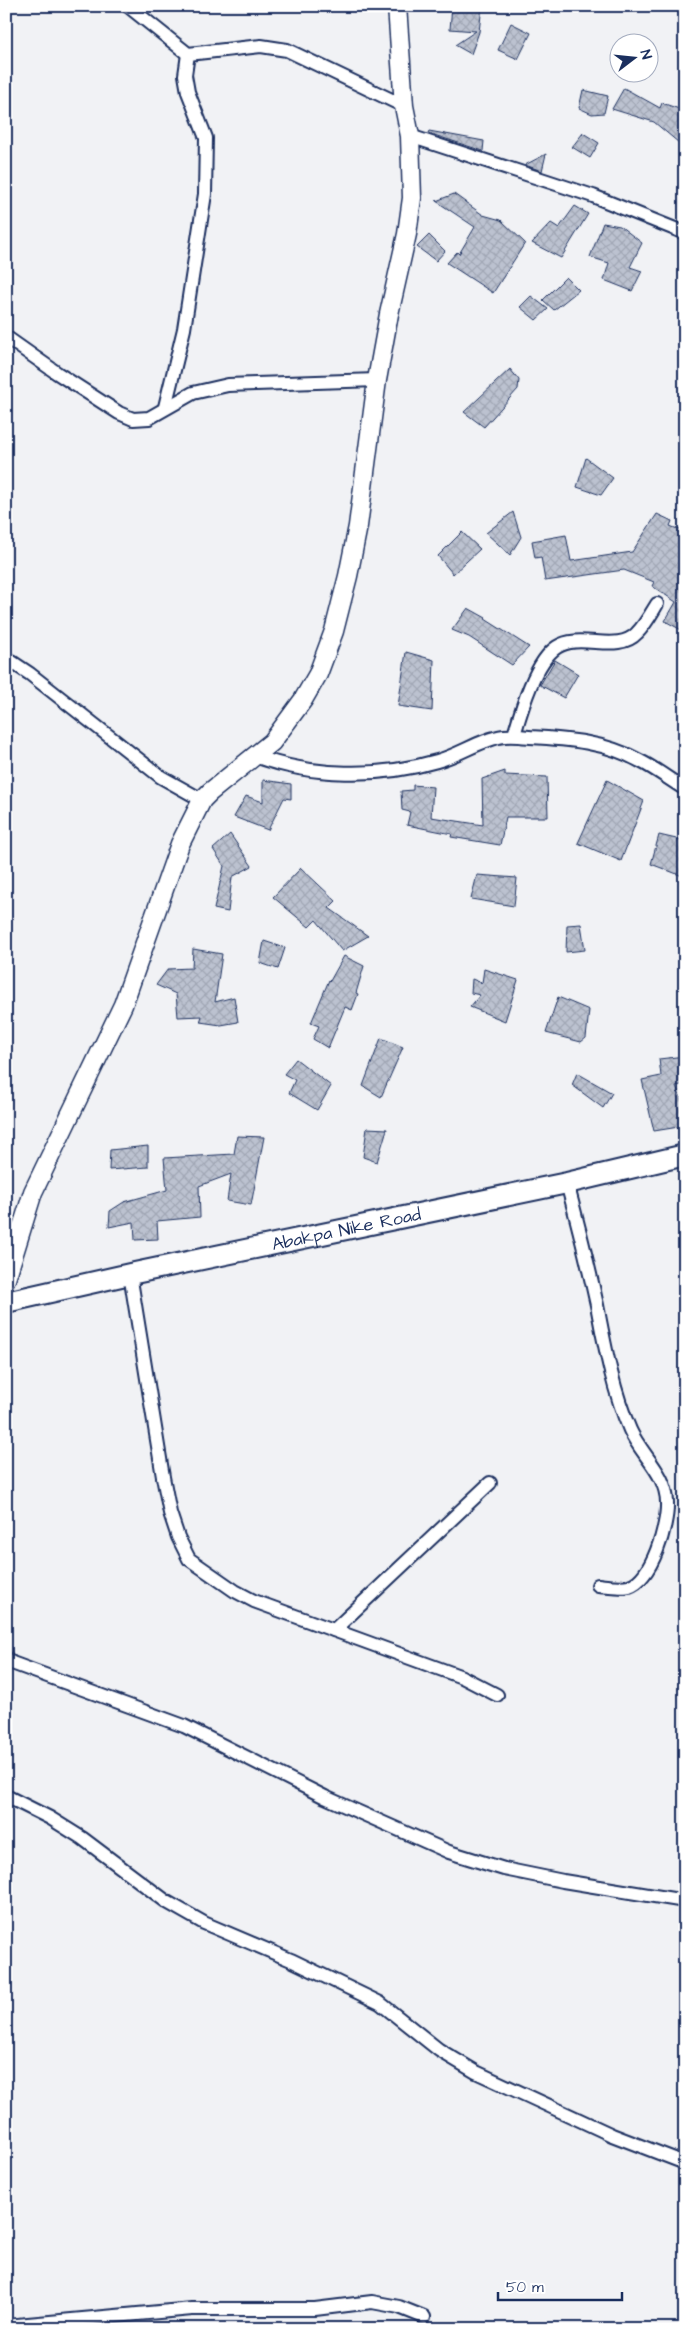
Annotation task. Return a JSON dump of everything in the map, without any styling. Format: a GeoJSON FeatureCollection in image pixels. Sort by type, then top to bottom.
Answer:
{"type":"FeatureCollection","features":[{"type":"Feature","properties":{"kind":"main road","name":"Abakpa Nike Road"},"geometry":{"type":"LineString","coordinates":[[6,1302],[130,1274],[566,1183],[685,1155]]}},
{"type":"Feature","properties":{"kind":"street"},"geometry":{"type":"LineString","coordinates":[[128,6],[188,54],[260,46],[287,50],[404,106]]}},
{"type":"Feature","properties":{"kind":"street"},"geometry":{"type":"LineString","coordinates":[[6,1279],[33,1192],[123,1005],[180,844],[202,800],[220,783],[272,742],[303,700],[318,674],[334,632],[358,526],[377,380],[389,314],[407,234],[412,198],[410,136],[404,106],[396,6]]}},
{"type":"Feature","properties":{"kind":"street"},"geometry":{"type":"LineString","coordinates":[[165,408],[184,329],[205,194],[206,138],[188,92],[185,75],[188,54]]}},
{"type":"Feature","properties":{"kind":"street"},"geometry":{"type":"LineString","coordinates":[[410,136],[593,196],[685,233]]}},
{"type":"Feature","properties":{"kind":"street"},"geometry":{"type":"LineString","coordinates":[[6,337],[57,373],[119,413],[133,419],[150,418],[193,393],[228,385],[377,380]]}},
{"type":"Feature","properties":{"kind":"street"},"geometry":{"type":"LineString","coordinates":[[514,735],[524,701],[548,654],[558,646],[569,642],[625,640],[637,634],[657,604]]}},
{"type":"Feature","properties":{"kind":"street"},"geometry":{"type":"LineString","coordinates":[[6,658],[30,674],[161,777],[202,800]]}},
{"type":"Feature","properties":{"kind":"street"},"geometry":{"type":"LineString","coordinates":[[255,756],[288,766],[324,772],[356,773],[424,764],[451,756],[492,738],[514,735],[566,738],[597,745],[641,761],[685,789]]}},
{"type":"Feature","properties":{"kind":"street"},"geometry":{"type":"LineString","coordinates":[[566,1183],[583,1241],[604,1340],[623,1413],[636,1441],[665,1486],[668,1501],[666,1518],[654,1558],[640,1579],[630,1585],[617,1587],[598,1585]]}},
{"type":"Feature","properties":{"kind":"street"},"geometry":{"type":"LineString","coordinates":[[130,1274],[170,1513],[190,1559],[235,1591],[254,1601],[462,1677],[497,1695]]}},
{"type":"Feature","properties":{"kind":"street"},"geometry":{"type":"LineString","coordinates":[[334,1630],[490,1483]]}},
{"type":"Feature","properties":{"kind":"street"},"geometry":{"type":"LineString","coordinates":[[8,1663],[184,1726],[325,1797],[449,1852],[504,1869],[564,1882],[685,1901]]}},
{"type":"Feature","properties":{"kind":"street"},"geometry":{"type":"LineString","coordinates":[[6,1796],[50,1818],[82,1838],[174,1906],[204,1922],[291,1960],[380,2003],[439,2050],[476,2072],[612,2135],[685,2163]]}},
{"type":"Feature","properties":{"kind":"street"},"geometry":{"type":"LineString","coordinates":[[6,2326],[59,2324],[192,2309],[315,2309],[372,2302],[399,2307],[424,2317]]}},
{"type":"Feature","properties":{"kind":"building"},"geometry":{"type":"Polygon","coordinates":[[[452,6],[482,6],[479,32],[471,54],[455,45],[476,31],[450,29],[452,6]]]}},
{"type":"Feature","properties":{"kind":"building"},"geometry":{"type":"Polygon","coordinates":[[[511,23],[531,33],[518,59],[498,50],[511,23]]]}},
{"type":"Feature","properties":{"kind":"building"},"geometry":{"type":"Polygon","coordinates":[[[624,88],[660,108],[662,103],[685,111],[685,148],[654,122],[612,109],[624,88]]]}},
{"type":"Feature","properties":{"kind":"building"},"geometry":{"type":"Polygon","coordinates":[[[583,90],[608,96],[604,113],[592,114],[579,108],[583,90]]]}},
{"type":"Feature","properties":{"kind":"building"},"geometry":{"type":"Polygon","coordinates":[[[429,131],[484,141],[483,151],[428,133],[429,131]]]}},
{"type":"Feature","properties":{"kind":"building"},"geometry":{"type":"Polygon","coordinates":[[[583,133],[599,143],[590,158],[572,147],[583,133]]]}},
{"type":"Feature","properties":{"kind":"building"},"geometry":{"type":"Polygon","coordinates":[[[546,154],[542,171],[525,165],[546,154]]]}},
{"type":"Feature","properties":{"kind":"building"},"geometry":{"type":"Polygon","coordinates":[[[454,194],[483,215],[501,220],[525,243],[493,293],[447,263],[457,252],[459,254],[475,227],[436,201],[454,194]]]}},
{"type":"Feature","properties":{"kind":"building"},"geometry":{"type":"Polygon","coordinates":[[[575,206],[588,214],[561,258],[532,243],[551,223],[559,228],[575,206]]]}},
{"type":"Feature","properties":{"kind":"building"},"geometry":{"type":"Polygon","coordinates":[[[603,223],[620,226],[642,243],[630,267],[642,271],[632,291],[604,280],[609,263],[590,257],[603,223]]]}},
{"type":"Feature","properties":{"kind":"building"},"geometry":{"type":"Polygon","coordinates":[[[429,235],[445,251],[436,261],[417,247],[429,235]]]}},
{"type":"Feature","properties":{"kind":"building"},"geometry":{"type":"Polygon","coordinates":[[[566,277],[579,290],[554,310],[543,300],[566,277]]]}},
{"type":"Feature","properties":{"kind":"building"},"geometry":{"type":"Polygon","coordinates":[[[531,296],[548,309],[536,320],[520,307],[531,296]]]}},
{"type":"Feature","properties":{"kind":"building"},"geometry":{"type":"Polygon","coordinates":[[[510,369],[519,380],[518,389],[484,427],[464,412],[510,369]]]}},
{"type":"Feature","properties":{"kind":"building"},"geometry":{"type":"Polygon","coordinates":[[[586,458],[613,478],[601,495],[577,487],[586,458]]]}},
{"type":"Feature","properties":{"kind":"building"},"geometry":{"type":"Polygon","coordinates":[[[513,512],[521,537],[510,555],[486,533],[513,512]]]}},
{"type":"Feature","properties":{"kind":"building"},"geometry":{"type":"Polygon","coordinates":[[[657,514],[672,521],[670,526],[685,532],[685,632],[665,621],[676,602],[652,586],[654,582],[624,570],[545,581],[541,557],[535,558],[532,541],[566,535],[571,561],[632,552],[657,514]]]}},
{"type":"Feature","properties":{"kind":"building"},"geometry":{"type":"Polygon","coordinates":[[[462,532],[480,549],[453,574],[438,556],[462,532]]]}},
{"type":"Feature","properties":{"kind":"building"},"geometry":{"type":"Polygon","coordinates":[[[468,608],[529,647],[512,665],[469,637],[452,630],[468,608]]]}},
{"type":"Feature","properties":{"kind":"building"},"geometry":{"type":"Polygon","coordinates":[[[406,652],[434,660],[432,711],[398,706],[406,652]]]}},
{"type":"Feature","properties":{"kind":"building"},"geometry":{"type":"Polygon","coordinates":[[[555,660],[578,674],[564,698],[540,685],[555,660]]]}},
{"type":"Feature","properties":{"kind":"building"},"geometry":{"type":"Polygon","coordinates":[[[505,771],[505,775],[547,777],[548,817],[506,817],[500,845],[451,837],[452,834],[407,825],[410,812],[402,810],[401,791],[413,790],[413,785],[433,787],[431,817],[483,825],[482,779],[505,771]]]}},
{"type":"Feature","properties":{"kind":"building"},"geometry":{"type":"Polygon","coordinates":[[[263,780],[291,784],[291,799],[284,798],[268,830],[234,817],[246,796],[263,802],[263,780]]]}},
{"type":"Feature","properties":{"kind":"building"},"geometry":{"type":"Polygon","coordinates":[[[607,780],[644,801],[621,861],[578,843],[607,780]]]}},
{"type":"Feature","properties":{"kind":"building"},"geometry":{"type":"Polygon","coordinates":[[[230,834],[252,866],[232,877],[228,912],[214,909],[224,866],[213,849],[230,834]]]}},
{"type":"Feature","properties":{"kind":"building"},"geometry":{"type":"Polygon","coordinates":[[[659,835],[685,841],[685,877],[651,864],[659,835]]]}},
{"type":"Feature","properties":{"kind":"building"},"geometry":{"type":"Polygon","coordinates":[[[301,868],[336,901],[329,908],[368,936],[342,951],[316,920],[309,927],[273,897],[301,868]]]}},
{"type":"Feature","properties":{"kind":"building"},"geometry":{"type":"Polygon","coordinates":[[[477,875],[517,878],[514,906],[471,899],[477,875]]]}},
{"type":"Feature","properties":{"kind":"building"},"geometry":{"type":"Polygon","coordinates":[[[581,924],[585,950],[566,952],[567,925],[581,924]]]}},
{"type":"Feature","properties":{"kind":"building"},"geometry":{"type":"Polygon","coordinates":[[[264,941],[285,948],[278,969],[260,963],[264,941]]]}},
{"type":"Feature","properties":{"kind":"building"},"geometry":{"type":"Polygon","coordinates":[[[193,949],[222,954],[215,1002],[234,997],[238,1022],[221,1025],[200,1022],[202,1016],[178,1017],[176,994],[156,985],[168,969],[192,968],[193,949]]]}},
{"type":"Feature","properties":{"kind":"building"},"geometry":{"type":"Polygon","coordinates":[[[344,956],[364,966],[356,993],[358,994],[352,1010],[345,1007],[328,1048],[313,1039],[319,1026],[311,1023],[329,980],[344,956]]]}},
{"type":"Feature","properties":{"kind":"building"},"geometry":{"type":"Polygon","coordinates":[[[484,969],[518,980],[505,1021],[470,1007],[480,995],[471,993],[472,979],[482,983],[484,969]]]}},
{"type":"Feature","properties":{"kind":"building"},"geometry":{"type":"Polygon","coordinates":[[[558,997],[589,1010],[586,1038],[581,1042],[546,1033],[558,997]]]}},
{"type":"Feature","properties":{"kind":"building"},"geometry":{"type":"Polygon","coordinates":[[[381,1038],[403,1047],[381,1097],[363,1086],[381,1038]]]}},
{"type":"Feature","properties":{"kind":"building"},"geometry":{"type":"Polygon","coordinates":[[[685,1056],[685,1084],[676,1086],[685,1108],[685,1126],[654,1131],[642,1080],[661,1076],[659,1059],[685,1056]]]}},
{"type":"Feature","properties":{"kind":"building"},"geometry":{"type":"Polygon","coordinates":[[[296,1059],[331,1086],[317,1110],[289,1093],[295,1080],[284,1074],[296,1059]]]}},
{"type":"Feature","properties":{"kind":"building"},"geometry":{"type":"Polygon","coordinates":[[[577,1073],[612,1093],[603,1108],[572,1085],[577,1073]]]}},
{"type":"Feature","properties":{"kind":"building"},"geometry":{"type":"Polygon","coordinates":[[[367,1128],[387,1129],[377,1162],[363,1157],[367,1128]]]}},
{"type":"Feature","properties":{"kind":"building"},"geometry":{"type":"Polygon","coordinates":[[[237,1136],[264,1137],[251,1205],[227,1201],[231,1174],[199,1186],[200,1217],[157,1221],[158,1239],[135,1240],[134,1222],[109,1227],[110,1211],[124,1202],[167,1190],[164,1158],[234,1154],[237,1136]]]}},
{"type":"Feature","properties":{"kind":"building"},"geometry":{"type":"Polygon","coordinates":[[[148,1146],[148,1167],[109,1170],[110,1150],[148,1146]]]}}]}
